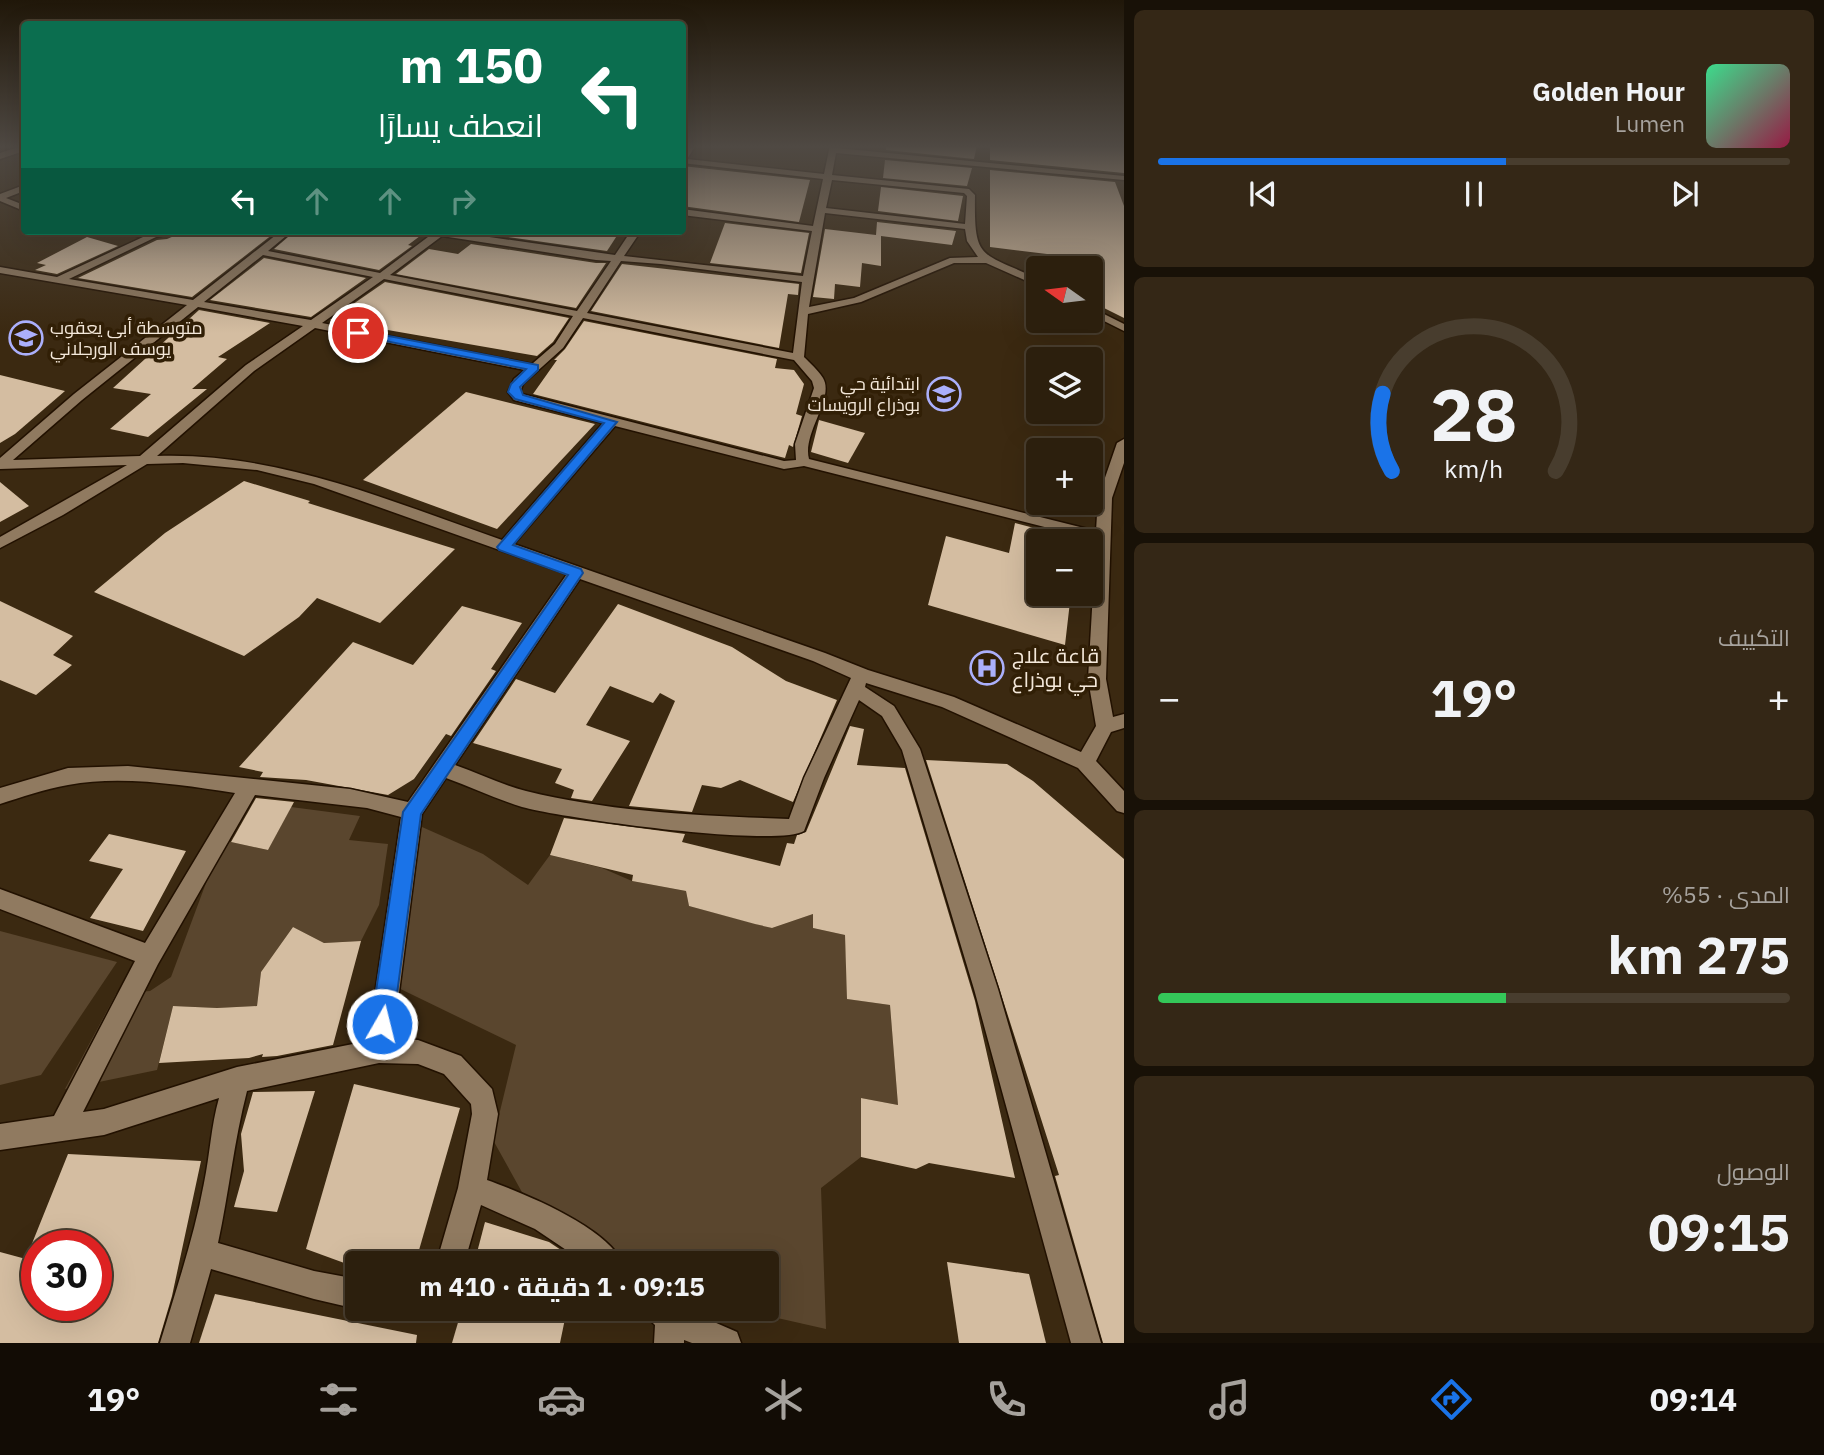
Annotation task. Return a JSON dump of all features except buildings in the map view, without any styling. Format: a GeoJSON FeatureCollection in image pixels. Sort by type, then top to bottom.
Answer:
{"type":"FeatureCollection","features":[{"type":"Feature","properties":{"kind":"street"},"geometry":{"type":"LineString","coordinates":[[0,213],[20,208]]}},
{"type":"Feature","properties":{"kind":"street"},"geometry":{"type":"LineString","coordinates":[[971,208],[972,242],[990,260],[1026,277]]}},
{"type":"Feature","properties":{"kind":"street"},"geometry":{"type":"LineString","coordinates":[[798,357],[807,281],[822,210],[972,228]]}},
{"type":"Feature","properties":{"kind":"street"},"geometry":{"type":"LineString","coordinates":[[686,212],[818,229]]}},
{"type":"Feature","properties":{"kind":"street"},"geometry":{"type":"LineString","coordinates":[[58,280],[154,235]]}},
{"type":"Feature","properties":{"kind":"street"},"geometry":{"type":"LineString","coordinates":[[0,465],[78,397],[282,235]]}},
{"type":"Feature","properties":{"kind":"street"},"geometry":{"type":"LineString","coordinates":[[0,542],[58,512],[143,461],[250,368],[437,235]]}},
{"type":"Feature","properties":{"kind":"street"},"geometry":{"type":"LineString","coordinates":[[460,235],[596,257],[619,257],[807,281]]}},
{"type":"Feature","properties":{"kind":"street"},"geometry":{"type":"LineString","coordinates":[[633,235],[550,356],[514,386],[514,392],[519,397],[784,465],[803,462],[1071,529]]}},
{"type":"Feature","properties":{"kind":"street"},"geometry":{"type":"LineString","coordinates":[[261,252],[798,357],[818,380],[820,388],[802,440],[800,454],[803,462]]}},
{"type":"Feature","properties":{"kind":"street"},"geometry":{"type":"LineString","coordinates":[[802,313],[858,300],[939,264],[967,259],[990,260]]}},
{"type":"Feature","properties":{"kind":"street"},"geometry":{"type":"LineString","coordinates":[[0,270],[196,302],[534,368]]}},
{"type":"Feature","properties":{"kind":"street"},"geometry":{"type":"LineString","coordinates":[[1103,317],[1124,328]]}},
{"type":"Feature","properties":{"kind":"street"},"geometry":{"type":"LineString","coordinates":[[504,547],[611,422]]}},
{"type":"Feature","properties":{"kind":"street"},"geometry":{"type":"LineString","coordinates":[[1103,537],[1105,498],[1124,443]]}},
{"type":"Feature","properties":{"kind":"street"},"geometry":{"type":"LineString","coordinates":[[0,465],[183,459],[228,462],[308,478],[820,657],[858,682],[888,711],[911,750],[989,1002],[1086,1343]]}},
{"type":"Feature","properties":{"kind":"street"},"geometry":{"type":"LineString","coordinates":[[379,1051],[412,812],[576,573]]}},
{"type":"Feature","properties":{"kind":"street"},"geometry":{"type":"LineString","coordinates":[[1085,762],[1115,723],[1097,678],[1100,606]]}},
{"type":"Feature","properties":{"kind":"street"},"geometry":{"type":"LineString","coordinates":[[858,682],[948,702],[1085,762],[1124,805]]}},
{"type":"Feature","properties":{"kind":"street"},"geometry":{"type":"LineString","coordinates":[[443,768],[522,797],[568,809],[755,828],[792,828],[797,825],[814,778],[858,682]]}},
{"type":"Feature","properties":{"kind":"street"},"geometry":{"type":"LineString","coordinates":[[0,796],[53,779],[104,773],[365,801],[399,806],[412,812]]}},
{"type":"Feature","properties":{"kind":"street"},"geometry":{"type":"LineString","coordinates":[[61,1129],[150,956],[249,787]]}},
{"type":"Feature","properties":{"kind":"street"},"geometry":{"type":"LineString","coordinates":[[0,899],[38,916],[150,956]]}},
{"type":"Feature","properties":{"kind":"street"},"geometry":{"type":"LineString","coordinates":[[0,1137],[104,1122],[237,1080],[379,1051],[418,1052],[452,1065],[478,1089],[483,1098],[485,1114],[472,1188],[454,1251]]}},
{"type":"Feature","properties":{"kind":"street"},"geometry":{"type":"LineString","coordinates":[[175,1343],[202,1252],[218,1181],[223,1132],[237,1080]]}},
{"type":"Feature","properties":{"kind":"street"},"geometry":{"type":"LineString","coordinates":[[472,1188],[527,1210],[594,1251]]}},
{"type":"Feature","properties":{"kind":"street"},"geometry":{"type":"LineString","coordinates":[[202,1252],[345,1291]]}},
{"type":"Feature","properties":{"kind":"street"},"geometry":{"type":"LineString","coordinates":[[666,1323],[726,1343]]}},
{"type":"Feature","properties":{"kind":"shaded area"},"geometry":{"type":"Polygon","coordinates":[[[291,807],[360,816],[349,840],[388,844],[379,905],[361,941],[324,943],[293,927],[261,972],[257,1006],[173,1006],[157,1070],[65,1089],[116,994],[150,991],[171,977],[222,840],[268,850],[291,807]]]}},
{"type":"Feature","properties":{"kind":"shaded area"},"geometry":{"type":"Polygon","coordinates":[[[422,827],[483,854],[528,885],[550,855],[602,868],[632,881],[686,891],[689,906],[772,928],[813,914],[813,928],[845,935],[848,999],[890,1005],[898,1105],[861,1098],[861,1157],[821,1188],[826,1329],[779,1318],[779,1251],[617,1251],[528,1203],[493,1140],[516,1045],[384,981],[410,842],[422,827]]]}},
{"type":"Feature","properties":{"kind":"shaded area"},"geometry":{"type":"Polygon","coordinates":[[[0,931],[117,962],[41,1075],[0,1085],[0,931]]]}},
{"type":"Feature","properties":{"kind":"place","name":"متوسطة أبي يعقوب يوسف الورجلاني"},"geometry":{"type":"Point","coordinates":[26,338]}},
{"type":"Feature","properties":{"kind":"place","name":"ابتدائية حي بوذراع الرويسات"},"geometry":{"type":"Point","coordinates":[944,394]}},
{"type":"Feature","properties":{"kind":"place","name":"قاعة علاج حي بوذراع"},"geometry":{"type":"Point","coordinates":[987,668]}},
{"type":"Feature","properties":{"kind":"route"},"geometry":{"type":"LineString","coordinates":[[358,333],[534,368],[514,386],[514,392],[519,397],[611,422],[504,547],[576,573],[412,812],[382,1024]]}}]}
